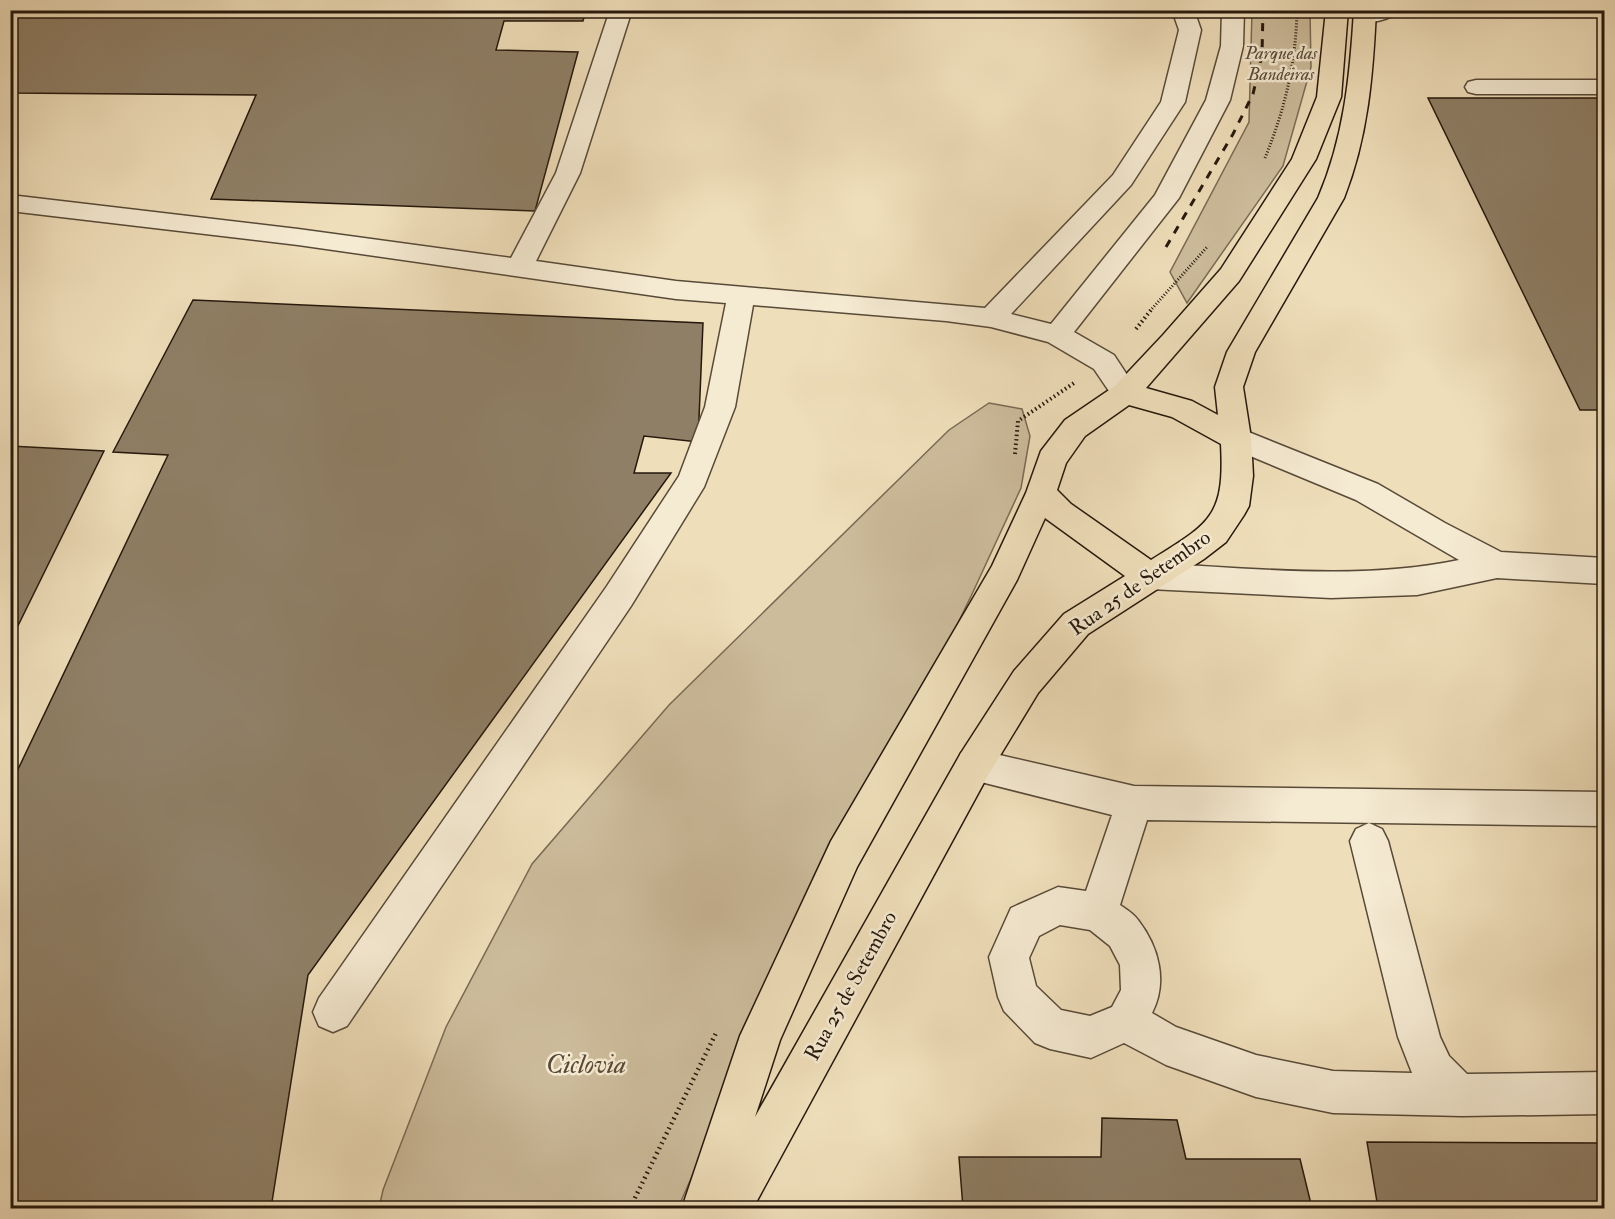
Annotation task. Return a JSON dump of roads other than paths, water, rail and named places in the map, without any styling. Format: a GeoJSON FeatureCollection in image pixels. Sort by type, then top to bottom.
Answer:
{"type":"FeatureCollection","features":[{"type":"Feature","properties":{"kind":"main road","name":"Rua 25 de Setembro"},"geometry":{"type":"LineString","coordinates":[[704,1209],[761,1036],[844,854],[1006,571],[1041,493],[1052,459],[1075,428],[1125,393],[1230,275],[1304,159],[1329,97],[1337,29],[1364,12]]}},
{"type":"Feature","properties":{"kind":"main road","name":"Rua 25 de Setembro"},"geometry":{"type":"LineString","coordinates":[[729,1209],[974,765],[1026,682],[1076,624],[1215,533],[1233,506],[1238,476],[1236,438],[1229,387],[1241,352],[1331,198],[1343,172],[1358,108],[1364,12]]}},
{"type":"Feature","properties":{"kind":"main road"},"geometry":{"type":"LineString","coordinates":[[1125,393],[1182,409],[1236,438]]}},
{"type":"Feature","properties":{"kind":"main road"},"geometry":{"type":"LineString","coordinates":[[1041,493],[1060,513],[1149,576]]}},
{"type":"Feature","properties":{"kind":"street"},"geometry":{"type":"LineString","coordinates":[[519,268],[568,173],[621,10]]}},
{"type":"Feature","properties":{"kind":"street"},"geometry":{"type":"LineString","coordinates":[[991,318],[1122,180],[1173,102],[1190,30],[1184,10]]}},
{"type":"Feature","properties":{"kind":"street"},"geometry":{"type":"LineString","coordinates":[[1057,335],[1166,198],[1218,100],[1232,46],[1233,10]]}},
{"type":"Feature","properties":{"kind":"street"},"geometry":{"type":"LineString","coordinates":[[1476,87],[1605,87]]}},
{"type":"Feature","properties":{"kind":"street"},"geometry":{"type":"LineString","coordinates":[[10,203],[298,237],[676,290],[946,312],[991,318],[1057,335],[1104,362],[1125,393]]}},
{"type":"Feature","properties":{"kind":"street"},"geometry":{"type":"LineString","coordinates":[[333,1012],[619,596],[693,479],[720,407],[741,295]]}},
{"type":"Feature","properties":{"kind":"street"},"geometry":{"type":"LineString","coordinates":[[1236,438],[1367,492],[1434,532],[1497,565]]}},
{"type":"Feature","properties":{"kind":"street"},"geometry":{"type":"LineString","coordinates":[[1149,576],[1331,585],[1417,582],[1497,565],[1605,571]]}},
{"type":"Feature","properties":{"kind":"street"},"geometry":{"type":"LineString","coordinates":[[974,765],[1134,802],[1605,809]]}},
{"type":"Feature","properties":{"kind":"street"},"geometry":{"type":"LineString","coordinates":[[1098,912],[1134,802]]}},
{"type":"Feature","properties":{"kind":"street"},"geometry":{"type":"LineString","coordinates":[[1369,841],[1419,1037],[1429,1065],[1443,1084],[1461,1095]]}},
{"type":"Feature","properties":{"kind":"street"},"geometry":{"type":"LineString","coordinates":[[1058,906],[1098,912],[1124,932],[1140,962],[1142,993],[1126,1021],[1091,1037],[1050,1028],[1018,997],[1009,957],[1025,922],[1058,906]]}},
{"type":"Feature","properties":{"kind":"street"},"geometry":{"type":"LineString","coordinates":[[1126,1021],[1166,1044],[1256,1076],[1334,1092],[1461,1095],[1605,1093]]}},
{"type":"Feature","properties":{"kind":"railway"},"geometry":{"type":"LineString","coordinates":[[1166,247],[1233,134],[1253,94],[1262,55],[1263,10]]}},
{"type":"Feature","properties":{"kind":"park label","name":"Parque das Bandeiras"},"geometry":{"type":"Point","coordinates":[1281,63]}},
{"type":"Feature","properties":{"kind":"park label","name":"Ciclovia"},"geometry":{"type":"Point","coordinates":[586,1065]}}]}
